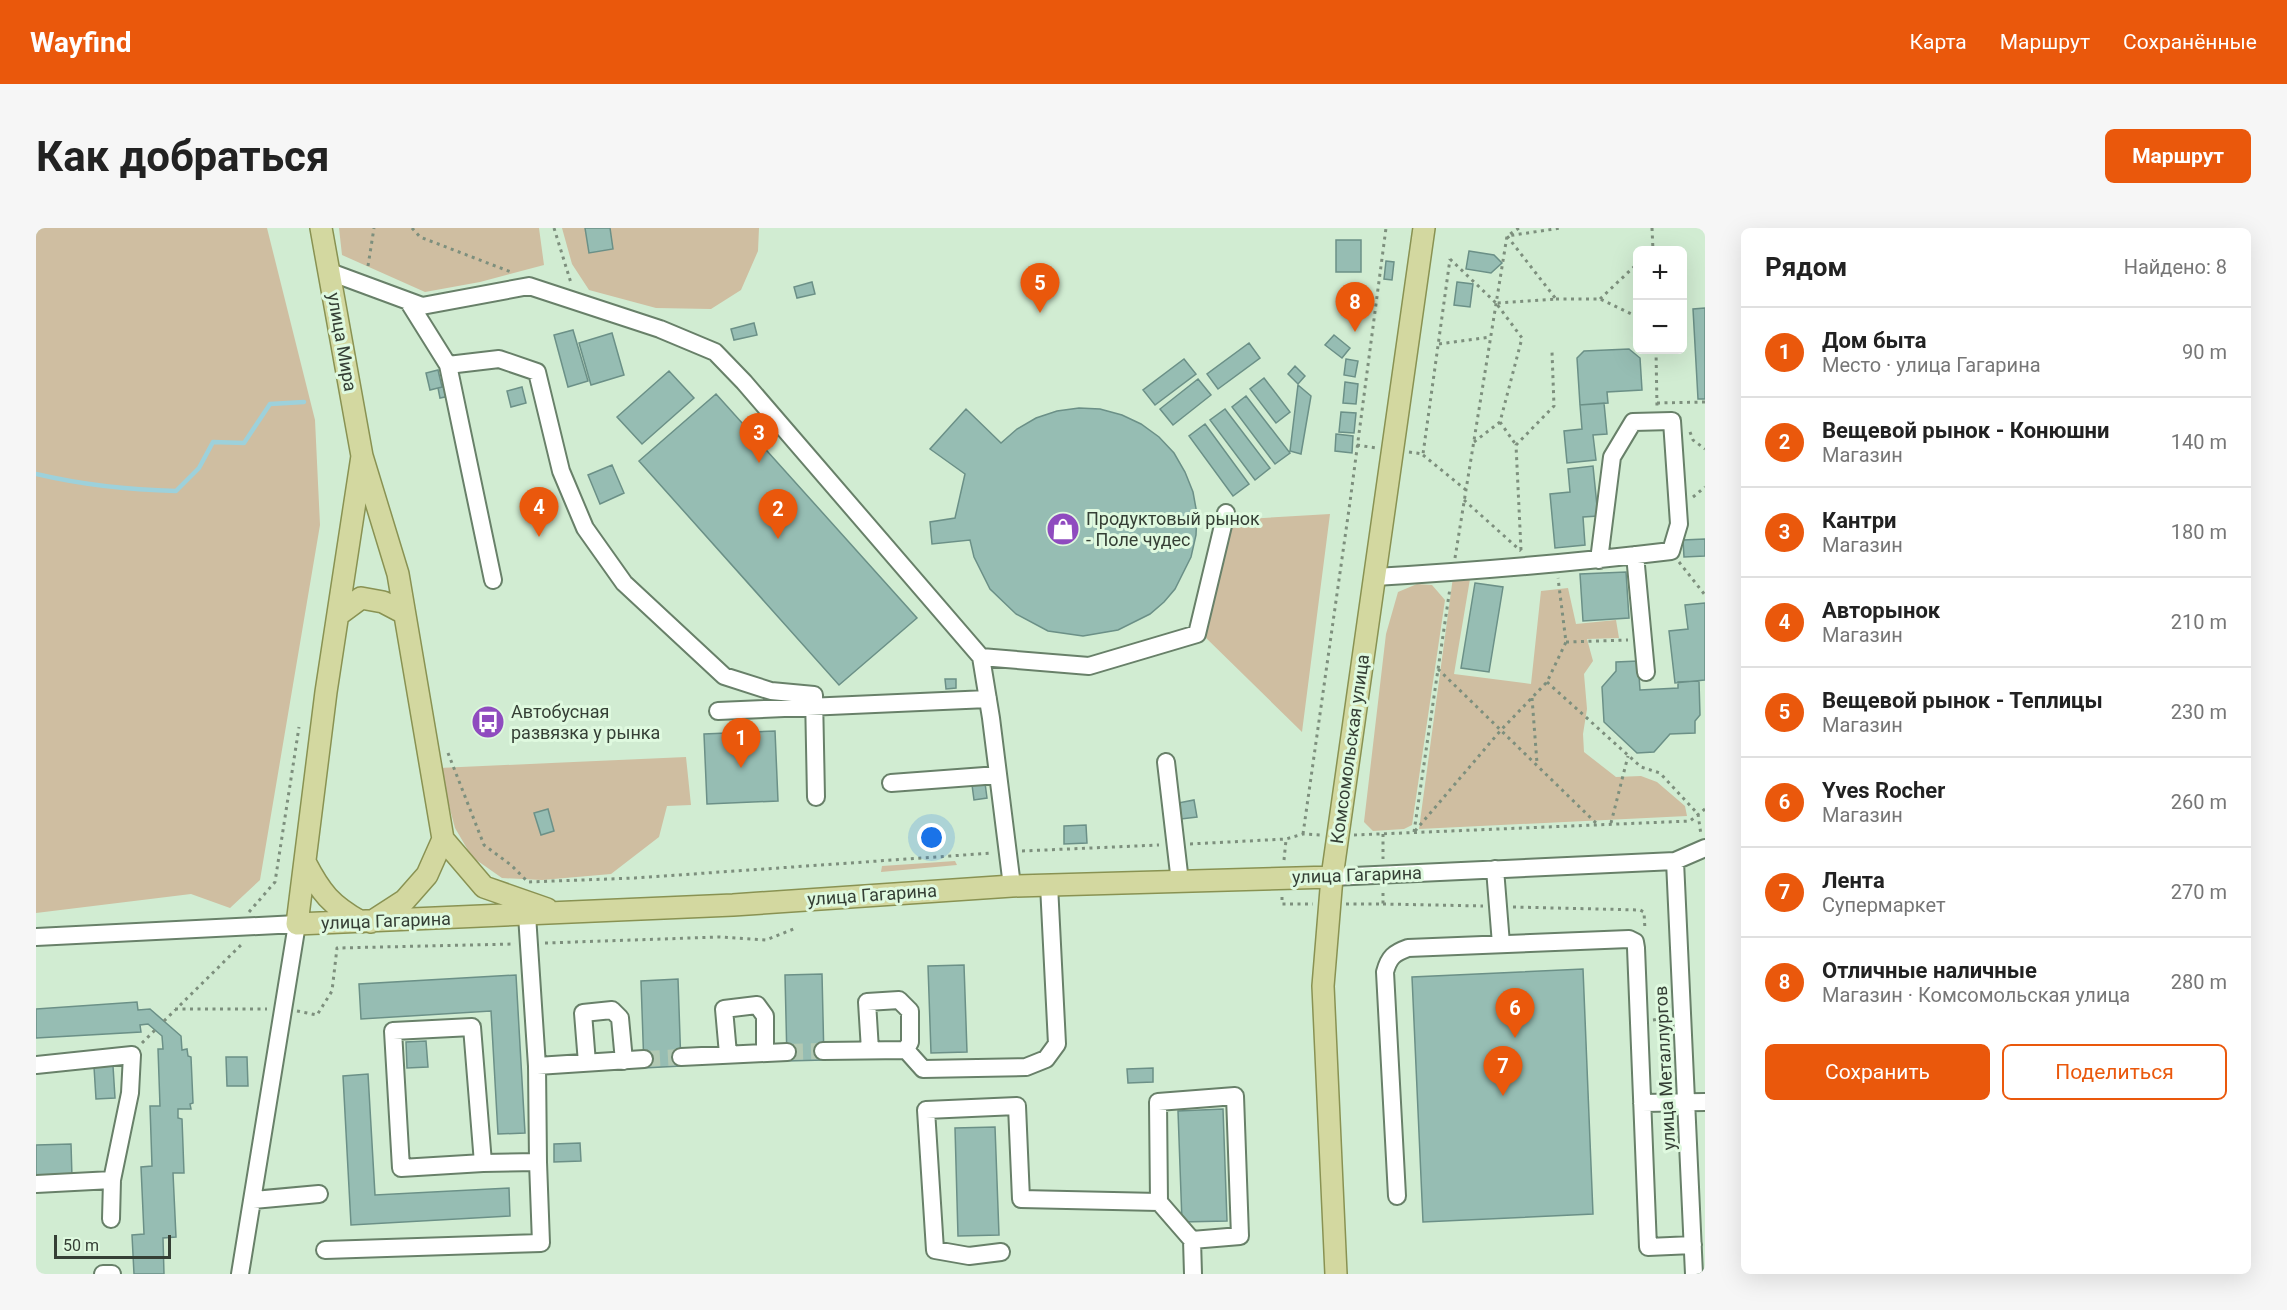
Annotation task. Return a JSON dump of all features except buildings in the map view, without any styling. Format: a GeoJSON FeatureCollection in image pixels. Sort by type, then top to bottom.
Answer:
{"type":"FeatureCollection","features":[{"type":"Feature","properties":{"kind":"main road","name":"улица Мира"},"geometry":{"type":"LineString","coordinates":[[321,228],[363,456]]}},
{"type":"Feature","properties":{"kind":"main road","name":"Комсомольская улица"},"geometry":{"type":"LineString","coordinates":[[1336,1274],[1323,986],[1332,877],[1424,228]]}},
{"type":"Feature","properties":{"kind":"main road"},"geometry":{"type":"LineString","coordinates":[[363,456],[398,574],[443,839],[484,887],[556,912]]}},
{"type":"Feature","properties":{"kind":"main road"},"geometry":{"type":"LineString","coordinates":[[297,924],[338,615],[363,456]]}},
{"type":"Feature","properties":{"kind":"main road"},"geometry":{"type":"LineString","coordinates":[[338,615],[361,597],[382,602],[404,613]]}},
{"type":"Feature","properties":{"kind":"main road"},"geometry":{"type":"LineString","coordinates":[[305,862],[319,889],[340,910],[366,922],[405,900],[427,875],[443,839]]}},
{"type":"Feature","properties":{"kind":"main road","name":"улица Гагарина"},"geometry":{"type":"LineString","coordinates":[[297,924],[733,905],[1012,886],[1332,877]]}},
{"type":"Feature","properties":{"kind":"street"},"geometry":{"type":"LineString","coordinates":[[330,272],[422,306],[529,286],[660,329],[715,352],[744,382],[981,657],[1012,886]]}},
{"type":"Feature","properties":{"kind":"street"},"geometry":{"type":"LineString","coordinates":[[408,301],[448,365],[493,579]]}},
{"type":"Feature","properties":{"kind":"street"},"geometry":{"type":"LineString","coordinates":[[448,365],[499,359],[537,372],[561,471],[585,528],[624,583],[724,676],[771,691],[814,694],[816,797]]}},
{"type":"Feature","properties":{"kind":"street"},"geometry":{"type":"LineString","coordinates":[[1375,577],[1453,572],[1522,559],[1556,564],[1599,560],[1671,551],[1679,524],[1672,421],[1633,422],[1612,457],[1599,560]]}},
{"type":"Feature","properties":{"kind":"street"},"geometry":{"type":"LineString","coordinates":[[981,657],[1089,666],[1197,634],[1226,513]]}},
{"type":"Feature","properties":{"kind":"street"},"geometry":{"type":"LineString","coordinates":[[1635,555],[1646,672]]}},
{"type":"Feature","properties":{"kind":"street"},"geometry":{"type":"LineString","coordinates":[[718,711],[988,699]]}},
{"type":"Feature","properties":{"kind":"street"},"geometry":{"type":"LineString","coordinates":[[1166,762],[1180,882]]}},
{"type":"Feature","properties":{"kind":"street"},"geometry":{"type":"LineString","coordinates":[[891,783],[998,775]]}},
{"type":"Feature","properties":{"kind":"street","name":"улица Гагарина"},"geometry":{"type":"LineString","coordinates":[[1332,877],[1675,861],[1704,849]]}},
{"type":"Feature","properties":{"kind":"street","name":"улица Металлургов"},"geometry":{"type":"LineString","coordinates":[[1675,861],[1694,1274]]}},
{"type":"Feature","properties":{"kind":"street"},"geometry":{"type":"LineString","coordinates":[[1495,870],[1501,944]]}},
{"type":"Feature","properties":{"kind":"street"},"geometry":{"type":"LineString","coordinates":[[824,1051],[906,1050],[923,1069],[1026,1066],[1046,1059],[1057,1044],[1049,885]]}},
{"type":"Feature","properties":{"kind":"street"},"geometry":{"type":"LineString","coordinates":[[325,1250],[541,1243],[537,1066],[527,915]]}},
{"type":"Feature","properties":{"kind":"street"},"geometry":{"type":"LineString","coordinates":[[240,1274],[297,924]]}},
{"type":"Feature","properties":{"kind":"street","name":"улица Гагарина"},"geometry":{"type":"LineString","coordinates":[[36,937],[297,924]]}},
{"type":"Feature","properties":{"kind":"street"},"geometry":{"type":"LineString","coordinates":[[1397,1196],[1385,972],[1388,960],[1396,952],[1408,948],[1629,939],[1635,942],[1648,1247],[1693,1245]]}},
{"type":"Feature","properties":{"kind":"street"},"geometry":{"type":"LineString","coordinates":[[870,1050],[867,1002],[899,1000],[910,1011],[910,1042],[906,1050]]}},
{"type":"Feature","properties":{"kind":"street"},"geometry":{"type":"LineString","coordinates":[[728,1054],[724,1009],[757,1005],[765,1016],[765,1053]]}},
{"type":"Feature","properties":{"kind":"street"},"geometry":{"type":"LineString","coordinates":[[587,1063],[584,1013],[612,1010],[620,1018],[624,1061]]}},
{"type":"Feature","properties":{"kind":"street"},"geometry":{"type":"LineString","coordinates":[[483,1163],[472,1027],[393,1031],[401,1168],[538,1162]]}},
{"type":"Feature","properties":{"kind":"street"},"geometry":{"type":"LineString","coordinates":[[681,1057],[787,1052]]}},
{"type":"Feature","properties":{"kind":"street"},"geometry":{"type":"LineString","coordinates":[[36,1065],[132,1055],[130,1093],[112,1180],[111,1219]]}},
{"type":"Feature","properties":{"kind":"street"},"geometry":{"type":"LineString","coordinates":[[537,1066],[644,1059]]}},
{"type":"Feature","properties":{"kind":"street"},"geometry":{"type":"LineString","coordinates":[[1192,1239],[1240,1236],[1235,1096],[1158,1102],[1159,1202],[1192,1239],[1193,1274]]}},
{"type":"Feature","properties":{"kind":"street"},"geometry":{"type":"LineString","coordinates":[[1642,1103],[1705,1102]]}},
{"type":"Feature","properties":{"kind":"street"},"geometry":{"type":"LineString","coordinates":[[1001,1252],[969,1256],[935,1250],[926,1110],[1017,1106],[1021,1199],[1159,1202]]}},
{"type":"Feature","properties":{"kind":"street"},"geometry":{"type":"LineString","coordinates":[[36,1184],[112,1180]]}},
{"type":"Feature","properties":{"kind":"street"},"geometry":{"type":"LineString","coordinates":[[253,1200],[319,1194]]}},
{"type":"Feature","properties":{"kind":"street"},"geometry":{"type":"LineString","coordinates":[[103,1274],[112,1274]]}},
{"type":"Feature","properties":{"kind":"path"},"geometry":{"type":"LineString","coordinates":[[368,266],[374,228]]}},
{"type":"Feature","properties":{"kind":"path"},"geometry":{"type":"LineString","coordinates":[[412,228],[420,237],[513,273]]}},
{"type":"Feature","properties":{"kind":"path"},"geometry":{"type":"LineString","coordinates":[[554,228],[576,302]]}},
{"type":"Feature","properties":{"kind":"path"},"geometry":{"type":"LineString","coordinates":[[1303,834],[1386,228]]}},
{"type":"Feature","properties":{"kind":"path"},"geometry":{"type":"LineString","coordinates":[[1414,832],[1464,500],[1507,237],[1519,228]]}},
{"type":"Feature","properties":{"kind":"path"},"geometry":{"type":"LineString","coordinates":[[1507,237],[1561,228]]}},
{"type":"Feature","properties":{"kind":"path"},"geometry":{"type":"LineString","coordinates":[[1652,228],[1652,246]]}},
{"type":"Feature","properties":{"kind":"path"},"geometry":{"type":"LineString","coordinates":[[1507,237],[1557,299]]}},
{"type":"Feature","properties":{"kind":"path"},"geometry":{"type":"LineString","coordinates":[[1423,454],[1450,259],[1496,303],[1522,338],[1500,422],[1474,442]]}},
{"type":"Feature","properties":{"kind":"path"},"geometry":{"type":"LineString","coordinates":[[1600,299],[1633,268]]}},
{"type":"Feature","properties":{"kind":"path"},"geometry":{"type":"LineString","coordinates":[[1496,303],[1600,299],[1633,315]]}},
{"type":"Feature","properties":{"kind":"path"},"geometry":{"type":"LineString","coordinates":[[1438,344],[1491,337]]}},
{"type":"Feature","properties":{"kind":"path"},"geometry":{"type":"LineString","coordinates":[[1516,445],[1554,406],[1552,352]]}},
{"type":"Feature","properties":{"kind":"path"},"geometry":{"type":"LineString","coordinates":[[1656,354],[1658,422]]}},
{"type":"Feature","properties":{"kind":"path"},"geometry":{"type":"LineString","coordinates":[[1657,403],[1705,402]]}},
{"type":"Feature","properties":{"kind":"path"},"geometry":{"type":"LineString","coordinates":[[1500,422],[1516,445],[1522,559]]}},
{"type":"Feature","properties":{"kind":"path"},"geometry":{"type":"LineString","coordinates":[[1357,445],[1423,454],[1466,490]]}},
{"type":"Feature","properties":{"kind":"path"},"geometry":{"type":"LineString","coordinates":[[1464,500],[1522,559]]}},
{"type":"Feature","properties":{"kind":"path"},"geometry":{"type":"LineString","coordinates":[[1414,832],[1501,730],[1547,682],[1566,642],[1556,564]]}},
{"type":"Feature","properties":{"kind":"path"},"geometry":{"type":"LineString","coordinates":[[1690,576],[1705,595]]}},
{"type":"Feature","properties":{"kind":"path"},"geometry":{"type":"LineString","coordinates":[[1566,642],[1643,639]]}},
{"type":"Feature","properties":{"kind":"path"},"geometry":{"type":"LineString","coordinates":[[1438,669],[1598,824]]}},
{"type":"Feature","properties":{"kind":"path"},"geometry":{"type":"LineString","coordinates":[[1547,682],[1641,767],[1660,773],[1698,814],[1704,849]]}},
{"type":"Feature","properties":{"kind":"path"},"geometry":{"type":"LineString","coordinates":[[1532,698],[1537,765]]}},
{"type":"Feature","properties":{"kind":"path"},"geometry":{"type":"LineString","coordinates":[[164,1021],[245,941],[249,912],[275,882],[299,727]]}},
{"type":"Feature","properties":{"kind":"path"},"geometry":{"type":"LineString","coordinates":[[446,743],[448,754],[484,845],[511,865],[528,882],[635,878],[1008,852],[1286,839],[1303,834],[1338,835],[1690,821],[1705,809]]}},
{"type":"Feature","properties":{"kind":"path"},"geometry":{"type":"LineString","coordinates":[[1611,823],[1628,756]]}},
{"type":"Feature","properties":{"kind":"path"},"geometry":{"type":"LineString","coordinates":[[176,1009],[282,1009],[317,1015],[332,991],[337,948],[720,937],[766,940],[796,928]]}},
{"type":"Feature","properties":{"kind":"path"},"geometry":{"type":"LineString","coordinates":[[142,1043],[155,1030]]}},
{"type":"Feature","properties":{"kind":"shaded area"},"geometry":{"type":"Polygon","coordinates":[[[36,228],[267,228],[315,420],[320,525],[260,880],[230,908],[191,894],[36,913],[36,228]]]}},
{"type":"Feature","properties":{"kind":"shaded area"},"geometry":{"type":"Polygon","coordinates":[[[339,228],[539,228],[544,265],[480,282],[425,292],[342,255],[339,228]]]}},
{"type":"Feature","properties":{"kind":"shaded area"},"geometry":{"type":"Polygon","coordinates":[[[562,228],[759,228],[758,251],[741,290],[711,309],[656,308],[589,290],[572,264],[562,228]]]}},
{"type":"Feature","properties":{"kind":"shaded area"},"geometry":{"type":"Polygon","coordinates":[[[1330,514],[1302,732],[1204,636],[1230,520],[1330,514]]]}},
{"type":"Feature","properties":{"kind":"shaded area"},"geometry":{"type":"Polygon","coordinates":[[[1453,577],[1470,579],[1454,674],[1531,684],[1541,591],[1568,588],[1576,624],[1616,620],[1619,638],[1587,639],[1593,661],[1584,674],[1587,709],[1583,734],[1584,752],[1616,777],[1641,776],[1657,782],[1685,806],[1687,816],[1419,829],[1453,577]]]}},
{"type":"Feature","properties":{"kind":"shaded area"},"geometry":{"type":"Polygon","coordinates":[[[1417,584],[1432,585],[1445,600],[1412,825],[1404,829],[1373,831],[1364,822],[1386,634],[1398,592],[1417,584]]]}},
{"type":"Feature","properties":{"kind":"shaded area"},"geometry":{"type":"Polygon","coordinates":[[[686,757],[691,805],[667,806],[659,837],[611,874],[542,880],[502,878],[472,857],[455,828],[439,768],[686,757]]]}},
{"type":"Feature","properties":{"kind":"shaded area"},"geometry":{"type":"Polygon","coordinates":[[[955,861],[957,865],[881,872],[882,866],[955,861]]]}},
{"type":"Feature","properties":{"kind":"waterway"},"geometry":{"type":"LineString","coordinates":[[36,474],[106,486],[176,491],[199,468],[213,442],[244,443],[270,404],[304,402]]}},
{"type":"Feature","properties":{"kind":"tunnel"},"geometry":{"type":"LineString","coordinates":[[787,1052],[823,1051]]}},
{"type":"Feature","properties":{"kind":"tunnel"},"geometry":{"type":"LineString","coordinates":[[644,1059],[681,1057]]}},
{"type":"Feature","properties":{"kind":"place","name":"Вещевой рынок - Теплицы"},"geometry":{"type":"Point","coordinates":[1040,313]}},
{"type":"Feature","properties":{"kind":"place","name":"Отличные наличные"},"geometry":{"type":"Point","coordinates":[1355,332]}},
{"type":"Feature","properties":{"kind":"place","name":"Кантри"},"geometry":{"type":"Point","coordinates":[759,463]}},
{"type":"Feature","properties":{"kind":"place","name":"Продуктовый рынок - Поле чудес"},"geometry":{"type":"Point","coordinates":[1063,529]}},
{"type":"Feature","properties":{"kind":"place","name":"Авторынок"},"geometry":{"type":"Point","coordinates":[539,537]}},
{"type":"Feature","properties":{"kind":"place","name":"Вещевой рынок - Конюшни"},"geometry":{"type":"Point","coordinates":[778,539]}},
{"type":"Feature","properties":{"kind":"place","name":"Автобусная развязка у рынка"},"geometry":{"type":"Point","coordinates":[488,722]}},
{"type":"Feature","properties":{"kind":"place","name":"Дом быта"},"geometry":{"type":"Point","coordinates":[741,768]}},
{"type":"Feature","properties":{"kind":"place","name":"Yves Rocher"},"geometry":{"type":"Point","coordinates":[1515,1038]}},
{"type":"Feature","properties":{"kind":"place","name":"Лента"},"geometry":{"type":"Point","coordinates":[1503,1096]}}]}
